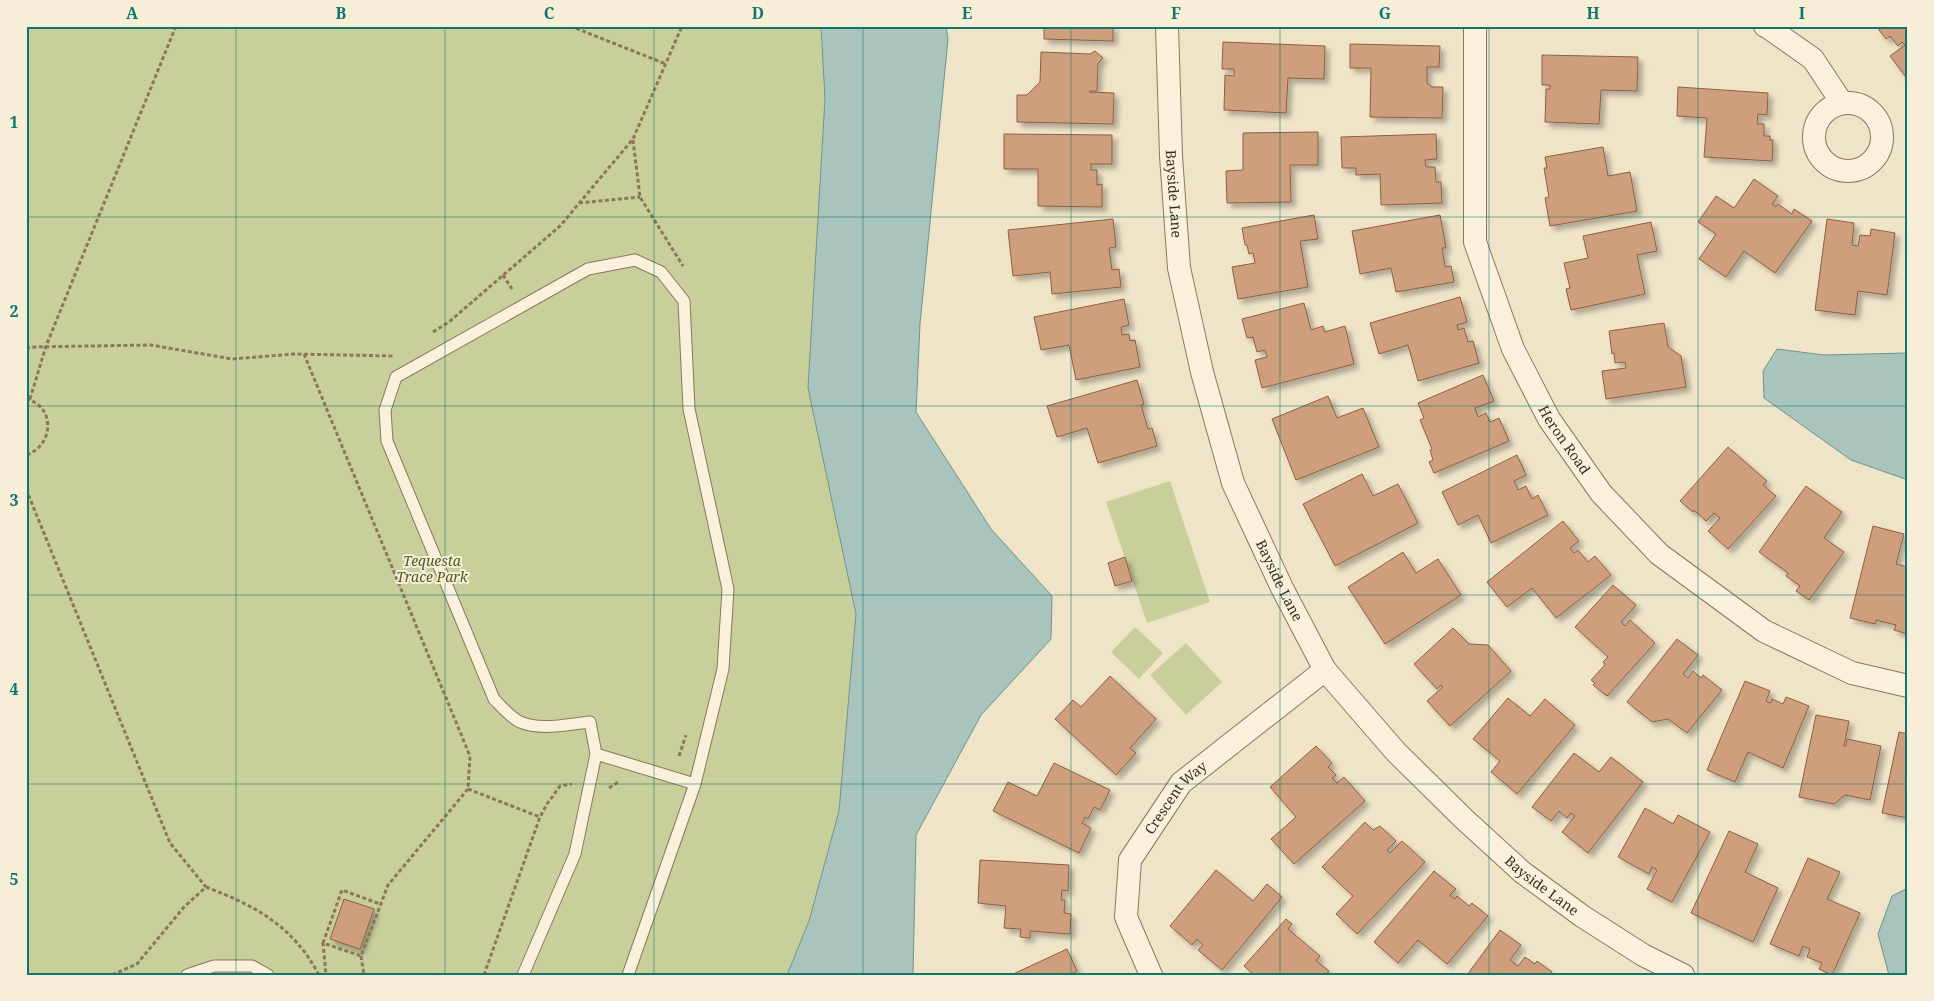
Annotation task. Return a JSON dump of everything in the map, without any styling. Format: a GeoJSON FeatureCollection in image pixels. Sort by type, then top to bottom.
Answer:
{"type":"FeatureCollection","features":[{"type":"Feature","properties":{"kind":"street","name":"Bayside Lane"},"geometry":{"type":"LineString","coordinates":[[1167,26],[1171,156],[1179,268],[1202,372],[1233,483],[1282,588],[1326,670],[1396,752],[1464,819],[1522,872],[1582,916],[1643,955],[1682,975]]}},
{"type":"Feature","properties":{"kind":"street","name":"Heron Road"},"geometry":{"type":"LineString","coordinates":[[1475,26],[1475,242],[1513,349],[1549,419],[1601,494],[1660,554],[1764,631],[1852,673],[1908,686]]}},
{"type":"Feature","properties":{"kind":"street"},"geometry":{"type":"LineString","coordinates":[[1765,26],[1812,59],[1842,103]]}},
{"type":"Feature","properties":{"kind":"street","name":"Crescent Way"},"geometry":{"type":"LineString","coordinates":[[1151,975],[1126,916],[1130,860],[1181,783],[1326,670]]}},
{"type":"Feature","properties":{"kind":"lane"},"geometry":{"type":"LineString","coordinates":[[522,975],[575,854],[596,754],[590,722],[533,726],[519,721],[506,712],[494,698],[387,441],[385,410],[396,377],[588,269],[635,260],[661,272],[684,301],[689,409],[728,590],[723,669],[695,784],[628,975]]}},
{"type":"Feature","properties":{"kind":"lane"},"geometry":{"type":"LineString","coordinates":[[596,754],[695,784]]}},
{"type":"Feature","properties":{"kind":"lane"},"geometry":{"type":"LineString","coordinates":[[187,975],[214,966],[252,966],[268,975]]}},
{"type":"Feature","properties":{"kind":"path"},"geometry":{"type":"LineString","coordinates":[[26,455],[40,448],[46,440],[48,431],[48,421],[44,412],[38,405],[28,399],[46,346],[176,26]]}},
{"type":"Feature","properties":{"kind":"path"},"geometry":{"type":"LineString","coordinates":[[570,26],[666,64]]}},
{"type":"Feature","properties":{"kind":"path"},"geometry":{"type":"LineString","coordinates":[[427,336],[449,322],[560,226],[633,139],[682,26]]}},
{"type":"Feature","properties":{"kind":"path"},"geometry":{"type":"LineString","coordinates":[[633,139],[640,197],[685,271]]}},
{"type":"Feature","properties":{"kind":"path"},"geometry":{"type":"LineString","coordinates":[[580,203],[640,197]]}},
{"type":"Feature","properties":{"kind":"path"},"geometry":{"type":"LineString","coordinates":[[503,275],[512,289]]}},
{"type":"Feature","properties":{"kind":"path"},"geometry":{"type":"LineString","coordinates":[[26,348],[46,346],[151,345],[232,359],[304,354],[397,356]]}},
{"type":"Feature","properties":{"kind":"path"},"geometry":{"type":"LineString","coordinates":[[304,354],[470,756],[468,789],[388,885],[361,956],[364,975]]}},
{"type":"Feature","properties":{"kind":"path"},"geometry":{"type":"LineString","coordinates":[[26,489],[170,842],[206,887],[260,911],[298,942],[310,958],[318,975]]}},
{"type":"Feature","properties":{"kind":"path"},"geometry":{"type":"LineString","coordinates":[[679,756],[688,729]]}},
{"type":"Feature","properties":{"kind":"path"},"geometry":{"type":"LineString","coordinates":[[484,975],[540,817],[560,786],[572,784]]}},
{"type":"Feature","properties":{"kind":"path"},"geometry":{"type":"LineString","coordinates":[[468,789],[540,817]]}},
{"type":"Feature","properties":{"kind":"path"},"geometry":{"type":"LineString","coordinates":[[112,975],[137,964],[184,906],[206,887]]}},
{"type":"Feature","properties":{"kind":"path"},"geometry":{"type":"LineString","coordinates":[[326,975],[323,943],[342,890],[380,904]]}},
{"type":"Feature","properties":{"kind":"path"},"geometry":{"type":"LineString","coordinates":[[323,943],[361,956]]}},
{"type":"Feature","properties":{"kind":"green space","name":"Tequesta Trace Park"},"geometry":{"type":"Polygon","coordinates":[[[26,26],[821,26],[825,98],[808,388],[856,614],[839,811],[809,921],[787,975],[26,975],[26,26]]]}},
{"type":"Feature","properties":{"kind":"green space"},"geometry":{"type":"Polygon","coordinates":[[[1170,481],[1210,602],[1147,623],[1106,502],[1170,481]]]}},
{"type":"Feature","properties":{"kind":"green space"},"geometry":{"type":"Polygon","coordinates":[[[1135,627],[1163,653],[1139,679],[1111,652],[1135,627]]]}},
{"type":"Feature","properties":{"kind":"green space"},"geometry":{"type":"Polygon","coordinates":[[[1186,643],[1222,682],[1186,715],[1150,675],[1186,643]]]}},
{"type":"Feature","properties":{"kind":"water"},"geometry":{"type":"Polygon","coordinates":[[[821,26],[946,26],[948,39],[920,324],[916,412],[991,529],[1052,596],[1051,639],[981,715],[916,835],[913,975],[787,975],[809,921],[839,811],[856,614],[808,388],[825,99],[821,26]]]}},
{"type":"Feature","properties":{"kind":"water"},"geometry":{"type":"Polygon","coordinates":[[[1777,349],[1824,355],[1908,353],[1908,480],[1851,460],[1764,398],[1763,371],[1777,349]]]}},
{"type":"Feature","properties":{"kind":"water"},"geometry":{"type":"Polygon","coordinates":[[[1908,888],[1908,975],[1889,975],[1878,934],[1892,896],[1908,888]]]}},
{"type":"Feature","properties":{"kind":"building"},"geometry":{"type":"Polygon","coordinates":[[[1044,26],[1113,26],[1113,41],[1044,39],[1044,26]]]}},
{"type":"Feature","properties":{"kind":"building"},"geometry":{"type":"Polygon","coordinates":[[[1876,26],[1908,26],[1908,80],[1890,56],[1905,45],[1902,42],[1898,46],[1890,36],[1886,39],[1876,26]]]}},
{"type":"Feature","properties":{"kind":"building"},"geometry":{"type":"Polygon","coordinates":[[[1223,42],[1325,46],[1324,79],[1288,78],[1286,113],[1224,110],[1225,75],[1234,76],[1234,69],[1222,69],[1223,42]]]}},
{"type":"Feature","properties":{"kind":"building"},"geometry":{"type":"Polygon","coordinates":[[[1350,44],[1440,46],[1439,67],[1427,67],[1427,83],[1432,87],[1443,87],[1442,118],[1370,117],[1371,68],[1350,68],[1350,44]]]}},
{"type":"Feature","properties":{"kind":"building"},"geometry":{"type":"Polygon","coordinates":[[[1095,51],[1103,58],[1098,63],[1097,91],[1089,92],[1114,93],[1113,124],[1017,122],[1017,95],[1027,95],[1040,82],[1041,52],[1090,54],[1095,51]]]}},
{"type":"Feature","properties":{"kind":"building"},"geometry":{"type":"Polygon","coordinates":[[[1542,55],[1638,57],[1637,91],[1601,90],[1599,124],[1545,122],[1546,89],[1550,89],[1550,85],[1542,85],[1542,55]]]}},
{"type":"Feature","properties":{"kind":"building"},"geometry":{"type":"Polygon","coordinates":[[[1678,87],[1768,93],[1767,115],[1758,114],[1757,124],[1764,124],[1764,136],[1770,136],[1770,140],[1773,140],[1772,161],[1704,157],[1707,118],[1677,116],[1678,87]]]}},
{"type":"Feature","properties":{"kind":"building"},"geometry":{"type":"Polygon","coordinates":[[[1318,132],[1318,165],[1290,165],[1291,202],[1227,203],[1226,171],[1243,170],[1243,133],[1318,132]]]}},
{"type":"Feature","properties":{"kind":"building"},"geometry":{"type":"Polygon","coordinates":[[[1004,134],[1112,135],[1112,164],[1091,164],[1091,170],[1097,170],[1097,185],[1102,184],[1102,207],[1038,206],[1038,169],[1004,169],[1004,134]]]}},
{"type":"Feature","properties":{"kind":"building"},"geometry":{"type":"Polygon","coordinates":[[[1436,134],[1437,159],[1425,160],[1426,167],[1435,167],[1436,182],[1441,182],[1442,203],[1381,205],[1380,174],[1356,175],[1356,168],[1342,168],[1341,137],[1436,134]]]}},
{"type":"Feature","properties":{"kind":"building"},"geometry":{"type":"Polygon","coordinates":[[[1603,147],[1608,176],[1630,172],[1637,211],[1550,226],[1545,198],[1549,197],[1544,168],[1547,168],[1545,157],[1603,147]]]}},
{"type":"Feature","properties":{"kind":"building"},"geometry":{"type":"Polygon","coordinates":[[[1754,179],[1778,196],[1772,204],[1776,207],[1778,204],[1792,214],[1794,209],[1812,221],[1775,273],[1744,251],[1726,277],[1699,259],[1716,234],[1698,222],[1716,196],[1734,208],[1754,179]]]}},
{"type":"Feature","properties":{"kind":"building"},"geometry":{"type":"Polygon","coordinates":[[[1314,215],[1318,239],[1300,241],[1308,287],[1238,299],[1232,267],[1255,263],[1253,253],[1249,254],[1247,245],[1245,245],[1242,228],[1314,215]]]}},
{"type":"Feature","properties":{"kind":"building"},"geometry":{"type":"Polygon","coordinates":[[[1440,215],[1446,248],[1442,248],[1445,267],[1451,266],[1454,282],[1396,292],[1391,268],[1360,274],[1352,231],[1440,215]]]}},
{"type":"Feature","properties":{"kind":"building"},"geometry":{"type":"Polygon","coordinates":[[[1113,219],[1116,247],[1109,248],[1112,270],[1119,269],[1121,287],[1052,294],[1050,272],[1013,276],[1008,230],[1113,219]]]}},
{"type":"Feature","properties":{"kind":"building"},"geometry":{"type":"Polygon","coordinates":[[[1827,219],[1854,223],[1852,245],[1858,246],[1860,235],[1870,236],[1871,229],[1895,233],[1887,295],[1858,291],[1855,315],[1815,310],[1827,219]]]}},
{"type":"Feature","properties":{"kind":"building"},"geometry":{"type":"Polygon","coordinates":[[[1651,222],[1657,251],[1637,255],[1645,294],[1571,310],[1566,289],[1570,288],[1564,263],[1588,258],[1583,236],[1651,222]]]}},
{"type":"Feature","properties":{"kind":"building"},"geometry":{"type":"Polygon","coordinates":[[[1460,297],[1467,322],[1457,325],[1458,330],[1464,328],[1468,342],[1473,341],[1479,363],[1418,381],[1408,345],[1379,354],[1370,323],[1460,297]]]}},
{"type":"Feature","properties":{"kind":"building"},"geometry":{"type":"Polygon","coordinates":[[[1124,299],[1129,325],[1121,327],[1122,335],[1129,334],[1130,341],[1135,340],[1140,367],[1076,380],[1069,345],[1041,350],[1034,317],[1124,299]]]}},
{"type":"Feature","properties":{"kind":"building"},"geometry":{"type":"Polygon","coordinates":[[[1304,303],[1311,330],[1323,326],[1325,332],[1345,326],[1354,364],[1262,388],[1255,360],[1267,357],[1265,350],[1257,352],[1253,337],[1247,338],[1242,319],[1304,303]]]}},
{"type":"Feature","properties":{"kind":"building"},"geometry":{"type":"Polygon","coordinates":[[[1664,323],[1668,347],[1681,356],[1686,387],[1606,399],[1602,371],[1626,368],[1625,362],[1615,363],[1609,331],[1664,323]]]}},
{"type":"Feature","properties":{"kind":"building"},"geometry":{"type":"Polygon","coordinates":[[[1483,375],[1494,401],[1475,408],[1478,417],[1486,413],[1490,422],[1499,418],[1509,441],[1434,473],[1429,462],[1433,460],[1430,450],[1432,449],[1420,420],[1424,418],[1418,403],[1483,375]]]}},
{"type":"Feature","properties":{"kind":"building"},"geometry":{"type":"Polygon","coordinates":[[[1137,380],[1144,404],[1141,405],[1148,429],[1152,428],[1157,446],[1098,463],[1087,428],[1057,437],[1047,406],[1137,380]]]}},
{"type":"Feature","properties":{"kind":"building"},"geometry":{"type":"Polygon","coordinates":[[[1328,396],[1337,418],[1363,408],[1379,447],[1296,480],[1272,419],[1328,396]]]}},
{"type":"Feature","properties":{"kind":"building"},"geometry":{"type":"Polygon","coordinates":[[[1728,447],[1767,481],[1763,485],[1776,496],[1728,549],[1708,531],[1720,518],[1714,513],[1706,521],[1680,501],[1728,447]]]}},
{"type":"Feature","properties":{"kind":"building"},"geometry":{"type":"Polygon","coordinates":[[[1517,455],[1526,475],[1514,481],[1518,490],[1526,486],[1532,499],[1538,495],[1548,515],[1491,543],[1478,515],[1458,525],[1442,492],[1517,455]]]}},
{"type":"Feature","properties":{"kind":"building"},"geometry":{"type":"Polygon","coordinates":[[[1362,474],[1373,496],[1398,484],[1418,523],[1335,566],[1303,504],[1362,474]]]}},
{"type":"Feature","properties":{"kind":"building"},"geometry":{"type":"Polygon","coordinates":[[[1806,486],[1842,512],[1824,538],[1844,552],[1809,600],[1796,591],[1800,586],[1786,576],[1788,573],[1759,552],[1806,486]]]}},
{"type":"Feature","properties":{"kind":"building"},"geometry":{"type":"Polygon","coordinates":[[[1563,521],[1579,541],[1570,548],[1574,553],[1578,550],[1588,562],[1595,556],[1611,575],[1556,618],[1532,588],[1507,607],[1487,582],[1563,521]]]}},
{"type":"Feature","properties":{"kind":"building"},"geometry":{"type":"Polygon","coordinates":[[[1873,526],[1904,534],[1896,564],[1908,567],[1908,634],[1894,630],[1896,625],[1876,620],[1875,624],[1850,618],[1873,526]]]}},
{"type":"Feature","properties":{"kind":"building"},"geometry":{"type":"Polygon","coordinates":[[[1403,552],[1416,573],[1438,559],[1461,595],[1385,644],[1348,587],[1403,552]]]}},
{"type":"Feature","properties":{"kind":"building"},"geometry":{"type":"Polygon","coordinates":[[[1125,557],[1132,581],[1115,586],[1108,563],[1125,557]]]}},
{"type":"Feature","properties":{"kind":"building"},"geometry":{"type":"Polygon","coordinates":[[[1613,585],[1636,605],[1621,622],[1625,626],[1630,620],[1655,643],[1607,696],[1593,685],[1595,683],[1591,680],[1605,665],[1603,662],[1608,657],[1575,627],[1613,585]]]}},
{"type":"Feature","properties":{"kind":"building"},"geometry":{"type":"Polygon","coordinates":[[[1453,628],[1469,644],[1488,645],[1511,671],[1450,726],[1427,701],[1443,687],[1441,685],[1437,689],[1414,664],[1453,628]]]}},
{"type":"Feature","properties":{"kind":"building"},"geometry":{"type":"Polygon","coordinates":[[[1677,639],[1698,655],[1683,674],[1688,678],[1693,671],[1701,678],[1703,675],[1722,690],[1687,733],[1668,719],[1652,722],[1627,702],[1677,639]]]}},
{"type":"Feature","properties":{"kind":"building"},"geometry":{"type":"Polygon","coordinates":[[[1110,676],[1156,719],[1130,748],[1136,753],[1116,775],[1055,719],[1073,700],[1081,707],[1110,676]]]}},
{"type":"Feature","properties":{"kind":"building"},"geometry":{"type":"Polygon","coordinates":[[[1745,681],[1770,691],[1766,701],[1771,703],[1772,699],[1783,704],[1786,697],[1809,706],[1783,768],[1748,752],[1735,782],[1707,770],[1745,681]]]}},
{"type":"Feature","properties":{"kind":"building"},"geometry":{"type":"Polygon","coordinates":[[[1508,698],[1530,716],[1545,699],[1575,725],[1517,794],[1491,772],[1500,761],[1473,739],[1508,698]]]}},
{"type":"Feature","properties":{"kind":"building"},"geometry":{"type":"Polygon","coordinates":[[[1816,715],[1849,721],[1844,746],[1846,746],[1847,739],[1881,746],[1870,800],[1845,795],[1834,804],[1799,797],[1816,715]]]}},
{"type":"Feature","properties":{"kind":"building"},"geometry":{"type":"Polygon","coordinates":[[[1899,732],[1908,734],[1908,818],[1882,813],[1899,732]]]}},
{"type":"Feature","properties":{"kind":"building"},"geometry":{"type":"Polygon","coordinates":[[[1316,746],[1332,763],[1328,767],[1336,775],[1332,778],[1337,783],[1344,777],[1365,801],[1294,864],[1271,839],[1296,817],[1270,787],[1316,746]]]}},
{"type":"Feature","properties":{"kind":"building"},"geometry":{"type":"Polygon","coordinates":[[[1574,753],[1599,772],[1611,757],[1643,782],[1588,853],[1562,832],[1575,816],[1571,813],[1567,818],[1559,811],[1551,821],[1532,807],[1574,753]]]}},
{"type":"Feature","properties":{"kind":"building"},"geometry":{"type":"Polygon","coordinates":[[[1054,763],[1110,790],[1100,810],[1094,807],[1088,819],[1085,817],[1082,823],[1091,828],[1079,853],[993,811],[1008,782],[1037,796],[1054,763]]]}},
{"type":"Feature","properties":{"kind":"building"},"geometry":{"type":"Polygon","coordinates":[[[1645,808],[1673,824],[1678,815],[1710,832],[1672,902],[1647,889],[1657,870],[1652,867],[1649,874],[1618,857],[1645,808]]]}},
{"type":"Feature","properties":{"kind":"building"},"geometry":{"type":"Polygon","coordinates":[[[1365,822],[1373,830],[1380,826],[1396,841],[1387,850],[1390,853],[1402,841],[1425,862],[1357,934],[1336,914],[1353,896],[1322,867],[1365,822]]]}},
{"type":"Feature","properties":{"kind":"building"},"geometry":{"type":"Polygon","coordinates":[[[1729,831],[1758,844],[1745,872],[1778,888],[1753,942],[1691,913],[1729,831]]]}},
{"type":"Feature","properties":{"kind":"building"},"geometry":{"type":"Polygon","coordinates":[[[1808,858],[1840,872],[1827,899],[1860,913],[1832,975],[1819,969],[1822,963],[1807,957],[1810,949],[1803,946],[1799,956],[1770,944],[1808,858]]]}},
{"type":"Feature","properties":{"kind":"building"},"geometry":{"type":"Polygon","coordinates":[[[980,860],[1069,865],[1068,891],[1062,890],[1061,900],[1065,900],[1064,913],[1071,914],[1070,934],[1030,931],[1030,938],[1020,937],[1021,929],[1004,928],[1006,906],[978,903],[980,860]]]}},
{"type":"Feature","properties":{"kind":"building"},"geometry":{"type":"Polygon","coordinates":[[[1216,870],[1253,901],[1267,884],[1282,897],[1222,970],[1198,950],[1203,945],[1197,939],[1192,945],[1170,926],[1216,870]]]}},
{"type":"Feature","properties":{"kind":"building"},"geometry":{"type":"Polygon","coordinates":[[[1434,871],[1456,889],[1450,895],[1455,899],[1457,896],[1469,906],[1472,903],[1488,916],[1447,964],[1418,940],[1398,963],[1374,942],[1434,871]]]}},
{"type":"Feature","properties":{"kind":"building"},"geometry":{"type":"Polygon","coordinates":[[[344,899],[374,909],[360,949],[330,939],[344,899]]]}},
{"type":"Feature","properties":{"kind":"building"},"geometry":{"type":"Polygon","coordinates":[[[1286,919],[1292,924],[1288,929],[1320,956],[1316,961],[1329,971],[1326,975],[1254,975],[1244,966],[1286,919]]]}},
{"type":"Feature","properties":{"kind":"building"},"geometry":{"type":"Polygon","coordinates":[[[1500,930],[1521,945],[1510,960],[1518,966],[1525,957],[1535,964],[1537,961],[1552,972],[1550,975],[1467,975],[1500,930]]]}},
{"type":"Feature","properties":{"kind":"building"},"geometry":{"type":"Polygon","coordinates":[[[1067,949],[1077,971],[1069,975],[1011,975],[1067,949]]]}}]}
